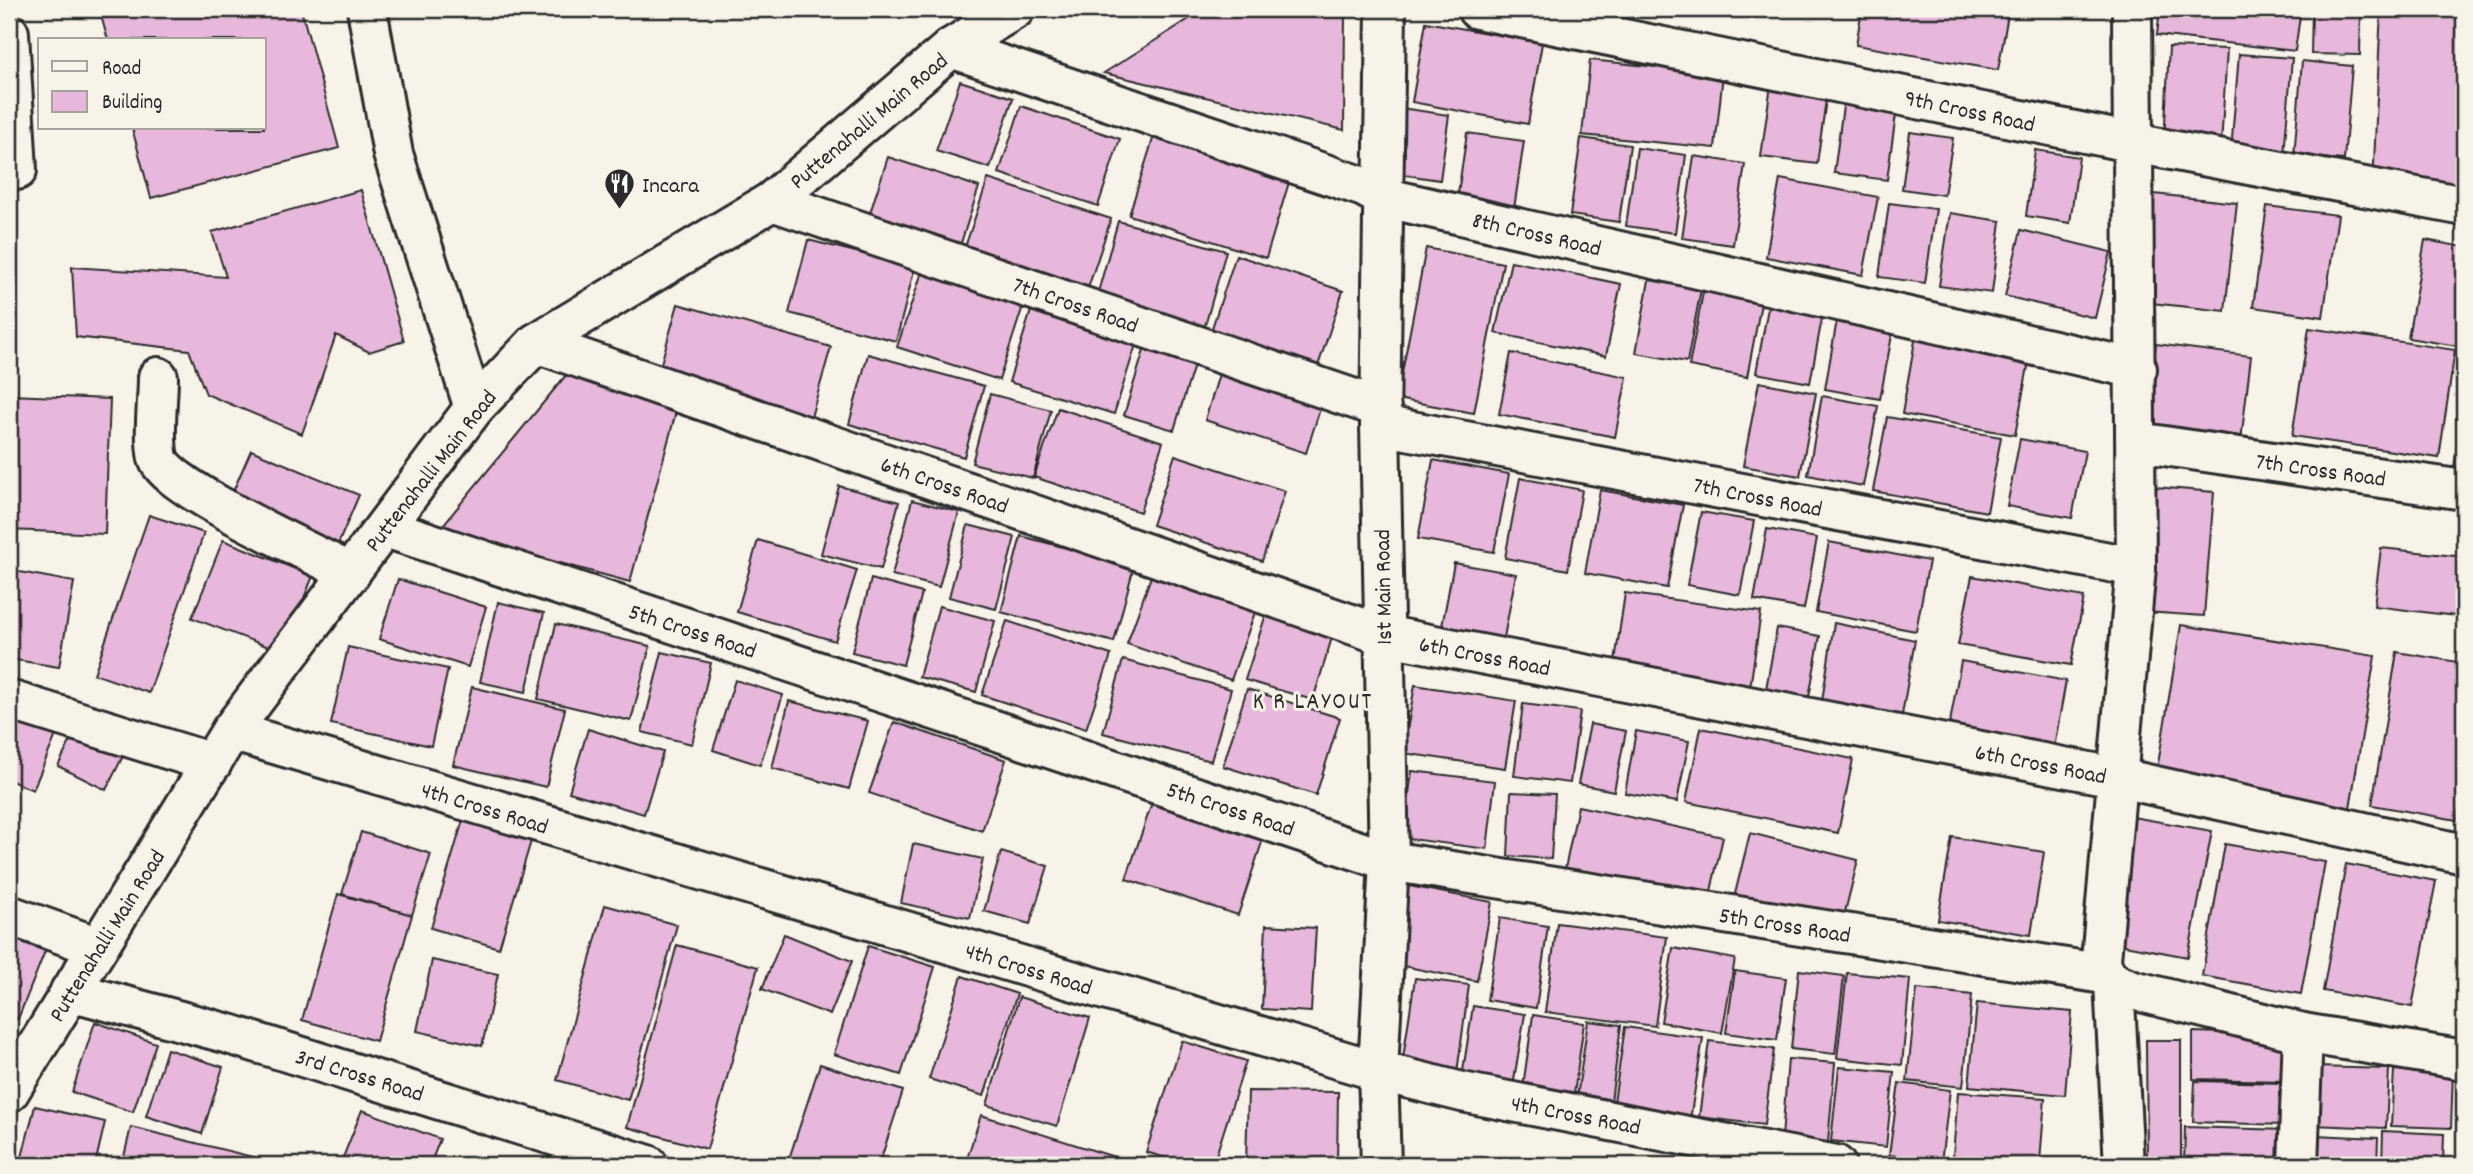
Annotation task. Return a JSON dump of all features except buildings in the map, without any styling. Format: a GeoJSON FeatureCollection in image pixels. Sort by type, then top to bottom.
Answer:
{"type":"FeatureCollection","features":[{"type":"Feature","properties":{"kind":"street"},"geometry":{"type":"LineString","coordinates":[[367,9],[393,155],[474,408]]}},
{"type":"Feature","properties":{"kind":"street","name":"Puttenahalli Main Road"},"geometry":{"type":"LineString","coordinates":[[9,1092],[222,747],[474,408],[536,343],[772,201],[951,48],[1015,9]]}},
{"type":"Feature","properties":{"kind":"street","name":"1st Main Road"},"geometry":{"type":"LineString","coordinates":[[1381,1165],[1378,1071],[1390,861],[1380,417],[1386,9]]}},
{"type":"Feature","properties":{"kind":"street","name":"9th Cross Road"},"geometry":{"type":"LineString","coordinates":[[1477,9],[2134,143],[2464,206]]}},
{"type":"Feature","properties":{"kind":"street"},"geometry":{"type":"LineString","coordinates":[[2124,1165],[2109,979],[2101,960],[2115,777],[2136,566],[2137,369],[2132,9]]}},
{"type":"Feature","properties":{"kind":"street"},"geometry":{"type":"LineString","coordinates":[[9,33],[17,170]]}},
{"type":"Feature","properties":{"kind":"street","name":"8th Cross Road"},"geometry":{"type":"LineString","coordinates":[[951,48],[1364,187],[1382,197],[2137,369]]}},
{"type":"Feature","properties":{"kind":"street","name":"7th Cross Road"},"geometry":{"type":"LineString","coordinates":[[772,201],[1380,417],[2136,566]]}},
{"type":"Feature","properties":{"kind":"street","name":"6th Cross Road"},"geometry":{"type":"LineString","coordinates":[[536,343],[1383,635],[2115,777],[2464,854]]}},
{"type":"Feature","properties":{"kind":"street"},"geometry":{"type":"LineString","coordinates":[[158,377],[158,460],[168,475],[197,494],[351,573]]}},
{"type":"Feature","properties":{"kind":"street","name":"7th Cross Road"},"geometry":{"type":"LineString","coordinates":[[2137,442],[2464,490]]}},
{"type":"Feature","properties":{"kind":"street","name":"5th Cross Road"},"geometry":{"type":"LineString","coordinates":[[386,528],[1390,861],[2109,979],[2303,1033],[2464,1060]]}},
{"type":"Feature","properties":{"kind":"street","name":"4th Cross Road"},"geometry":{"type":"LineString","coordinates":[[9,700],[222,747],[1378,1071],[1462,1091],[1836,1165]]}},
{"type":"Feature","properties":{"kind":"street"},"geometry":{"type":"LineString","coordinates":[[9,915],[99,947]]}},
{"type":"Feature","properties":{"kind":"street","name":"3rd Cross Road"},"geometry":{"type":"LineString","coordinates":[[70,991],[229,1034],[648,1165]]}},
{"type":"Feature","properties":{"kind":"street"},"geometry":{"type":"LineString","coordinates":[[2298,1165],[2303,1033]]}},
{"type":"Feature","properties":{"kind":"place","name":"Incara"},"geometry":{"type":"Point","coordinates":[619,211]}},
{"type":"Feature","properties":{"kind":"district","name":"K R LAYOUT"},"geometry":{"type":"Point","coordinates":[1313,700]}}]}
